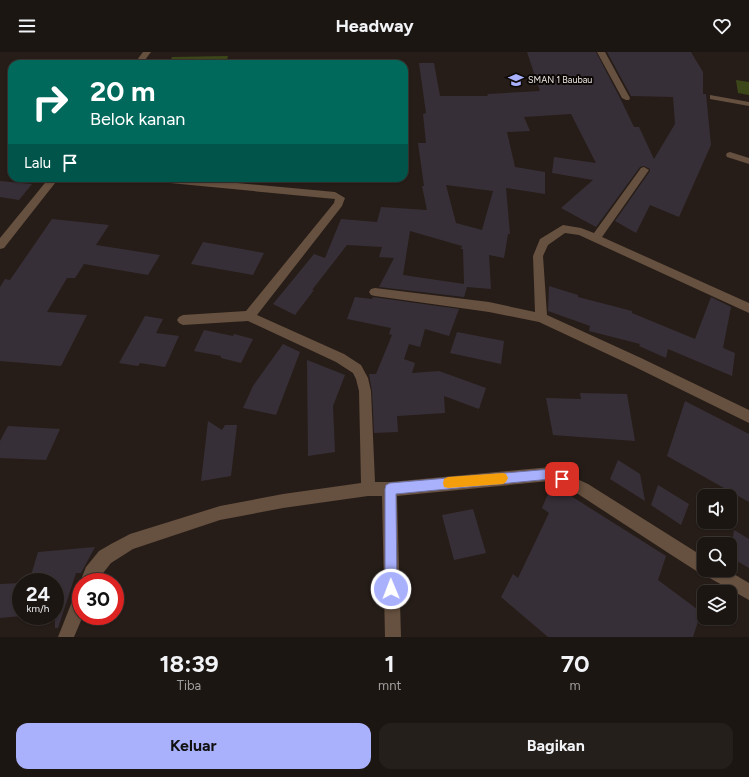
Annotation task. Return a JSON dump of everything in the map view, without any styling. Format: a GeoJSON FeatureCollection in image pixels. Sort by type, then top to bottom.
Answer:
{"type":"FeatureCollection","features":[{"type":"Feature","properties":{"kind":"street"},"geometry":{"type":"LineString","coordinates":[[601,52],[626,98]]}},
{"type":"Feature","properties":{"kind":"street"},"geometry":{"type":"LineString","coordinates":[[713,97],[749,104]]}},
{"type":"Feature","properties":{"kind":"street"},"geometry":{"type":"LineString","coordinates":[[730,155],[749,161]]}},
{"type":"Feature","properties":{"kind":"street"},"geometry":{"type":"LineString","coordinates":[[596,238],[644,170]]}},
{"type":"Feature","properties":{"kind":"street"},"geometry":{"type":"LineString","coordinates":[[0,245],[51,182]]}},
{"type":"Feature","properties":{"kind":"street"},"geometry":{"type":"LineString","coordinates":[[193,182],[335,195],[340,198],[339,204],[250,316]]}},
{"type":"Feature","properties":{"kind":"street"},"geometry":{"type":"LineString","coordinates":[[541,318],[538,256],[544,242],[563,229],[581,232],[596,238],[749,308]]}},
{"type":"Feature","properties":{"kind":"street"},"geometry":{"type":"LineString","coordinates":[[375,292],[489,307],[541,318],[637,362],[749,417]]}},
{"type":"Feature","properties":{"kind":"street"},"geometry":{"type":"LineString","coordinates":[[183,320],[250,316],[340,358],[357,369],[362,378],[365,391],[368,489]]}},
{"type":"Feature","properties":{"kind":"street"},"geometry":{"type":"LineString","coordinates":[[92,573],[105,557],[130,542],[220,513],[283,501],[368,489],[390,489],[551,474],[583,489],[697,562]]}},
{"type":"Feature","properties":{"kind":"street"},"geometry":{"type":"LineString","coordinates":[[390,489],[389,510],[392,637]]}},
{"type":"Feature","properties":{"kind":"street"},"geometry":{"type":"LineString","coordinates":[[724,577],[749,592]]}},
{"type":"Feature","properties":{"kind":"street"},"geometry":{"type":"LineString","coordinates":[[66,637],[72,622]]}},
{"type":"Feature","properties":{"kind":"green space"},"geometry":{"type":"Polygon","coordinates":[[[228,56],[227,60],[171,60],[172,57],[228,56]]]}},
{"type":"Feature","properties":{"kind":"green space"},"geometry":{"type":"Polygon","coordinates":[[[736,80],[749,82],[749,95],[738,93],[736,80]]]}},
{"type":"Feature","properties":{"kind":"building"},"geometry":{"type":"Polygon","coordinates":[[[527,52],[596,52],[634,127],[639,127],[654,159],[675,124],[673,97],[631,96],[607,52],[691,52],[703,72],[703,94],[706,94],[711,145],[679,217],[650,205],[636,233],[615,221],[650,171],[650,169],[644,166],[640,167],[596,227],[561,208],[593,180],[552,173],[554,157],[596,163],[571,114],[524,117],[530,131],[507,132],[515,167],[545,172],[545,194],[506,188],[510,234],[508,234],[504,258],[489,255],[491,289],[467,287],[464,297],[379,287],[394,258],[379,257],[382,247],[347,245],[312,290],[314,290],[295,315],[273,304],[314,254],[325,258],[341,219],[377,222],[381,207],[427,210],[422,186],[424,186],[418,143],[426,143],[423,114],[426,113],[419,63],[434,63],[440,96],[488,96],[487,94],[540,91],[527,52]],[[446,185],[456,223],[482,230],[493,191],[446,185]],[[410,231],[403,275],[464,284],[462,246],[410,231]]]}},
{"type":"Feature","properties":{"kind":"building"},"geometry":{"type":"Polygon","coordinates":[[[0,181],[32,184],[19,200],[0,197],[0,181]]]}},
{"type":"Feature","properties":{"kind":"building"},"geometry":{"type":"Polygon","coordinates":[[[52,219],[109,225],[96,245],[160,255],[148,275],[84,264],[75,278],[67,278],[47,312],[87,315],[61,366],[0,361],[0,287],[5,279],[10,280],[52,219]]]}},
{"type":"Feature","properties":{"kind":"building"},"geometry":{"type":"Polygon","coordinates":[[[203,242],[264,253],[253,275],[191,264],[203,242]]]}},
{"type":"Feature","properties":{"kind":"building"},"geometry":{"type":"Polygon","coordinates":[[[549,286],[578,295],[578,297],[632,311],[632,313],[695,339],[711,297],[731,307],[723,348],[735,353],[732,376],[668,349],[666,358],[639,346],[640,344],[589,331],[590,326],[548,311],[549,286]]]}},
{"type":"Feature","properties":{"kind":"building"},"geometry":{"type":"Polygon","coordinates":[[[355,297],[372,299],[373,297],[459,309],[449,336],[425,329],[420,347],[409,344],[404,359],[415,363],[412,373],[439,371],[486,388],[479,409],[444,396],[445,413],[397,416],[398,432],[374,433],[372,391],[369,374],[376,374],[392,335],[389,334],[391,328],[347,319],[355,297]]]}},
{"type":"Feature","properties":{"kind":"building"},"geometry":{"type":"Polygon","coordinates":[[[145,316],[163,319],[156,333],[179,336],[165,367],[140,363],[138,366],[119,363],[145,316]]]}},
{"type":"Feature","properties":{"kind":"building"},"geometry":{"type":"Polygon","coordinates":[[[204,330],[233,336],[234,334],[253,339],[241,363],[221,358],[221,356],[194,351],[204,330]]]}},
{"type":"Feature","properties":{"kind":"building"},"geometry":{"type":"Polygon","coordinates":[[[457,332],[504,341],[501,364],[450,353],[457,332]]]}},
{"type":"Feature","properties":{"kind":"building"},"geometry":{"type":"Polygon","coordinates":[[[283,344],[300,352],[276,415],[243,408],[253,386],[283,344]]]}},
{"type":"Feature","properties":{"kind":"building"},"geometry":{"type":"Polygon","coordinates":[[[307,360],[345,375],[333,406],[335,452],[308,456],[307,360]]]}},
{"type":"Feature","properties":{"kind":"building"},"geometry":{"type":"Polygon","coordinates":[[[580,393],[627,394],[635,441],[553,435],[546,398],[581,399],[580,393]]]}},
{"type":"Feature","properties":{"kind":"building"},"geometry":{"type":"Polygon","coordinates":[[[685,401],[749,434],[749,502],[737,495],[737,489],[726,489],[667,456],[685,401]]]}},
{"type":"Feature","properties":{"kind":"building"},"geometry":{"type":"Polygon","coordinates":[[[208,421],[222,430],[225,425],[237,425],[231,476],[201,481],[208,421]]]}},
{"type":"Feature","properties":{"kind":"building"},"geometry":{"type":"Polygon","coordinates":[[[8,426],[60,429],[46,460],[0,458],[0,441],[8,426]]]}},
{"type":"Feature","properties":{"kind":"building"},"geometry":{"type":"Polygon","coordinates":[[[618,460],[640,474],[645,501],[610,479],[618,460]]]}},
{"type":"Feature","properties":{"kind":"building"},"geometry":{"type":"Polygon","coordinates":[[[552,484],[666,556],[658,580],[697,609],[697,624],[693,637],[548,637],[501,597],[513,574],[518,578],[549,513],[542,508],[552,484]]]}},
{"type":"Feature","properties":{"kind":"building"},"geometry":{"type":"Polygon","coordinates":[[[658,485],[689,504],[681,525],[651,505],[658,485]]]}},
{"type":"Feature","properties":{"kind":"building"},"geometry":{"type":"Polygon","coordinates":[[[473,509],[486,553],[454,560],[442,515],[473,509]]]}},
{"type":"Feature","properties":{"kind":"building"},"geometry":{"type":"Polygon","coordinates":[[[734,530],[749,539],[749,568],[737,561],[737,537],[733,537],[734,530]]]}},
{"type":"Feature","properties":{"kind":"building"},"geometry":{"type":"Polygon","coordinates":[[[95,547],[81,573],[72,573],[72,585],[64,610],[64,573],[32,573],[38,552],[95,547]]]}},
{"type":"Feature","properties":{"kind":"building"},"geometry":{"type":"Polygon","coordinates":[[[12,583],[12,617],[0,618],[0,584],[12,583]]]}},
{"type":"Feature","properties":{"kind":"building"},"geometry":{"type":"Polygon","coordinates":[[[55,625],[59,625],[58,628],[55,628],[55,625]]]}},
{"type":"Feature","properties":{"kind":"slow traffic"},"geometry":{"type":"LineString","coordinates":[[448,483],[503,478]]}},
{"type":"Feature","properties":{"kind":"place","name":"SMAN 1 Baubau"},"geometry":{"type":"Point","coordinates":[516,80]}},
{"type":"Feature","properties":{"kind":"route"},"geometry":{"type":"LineString","coordinates":[[391,589],[389,510],[390,489],[551,474],[562,479]]}}]}
